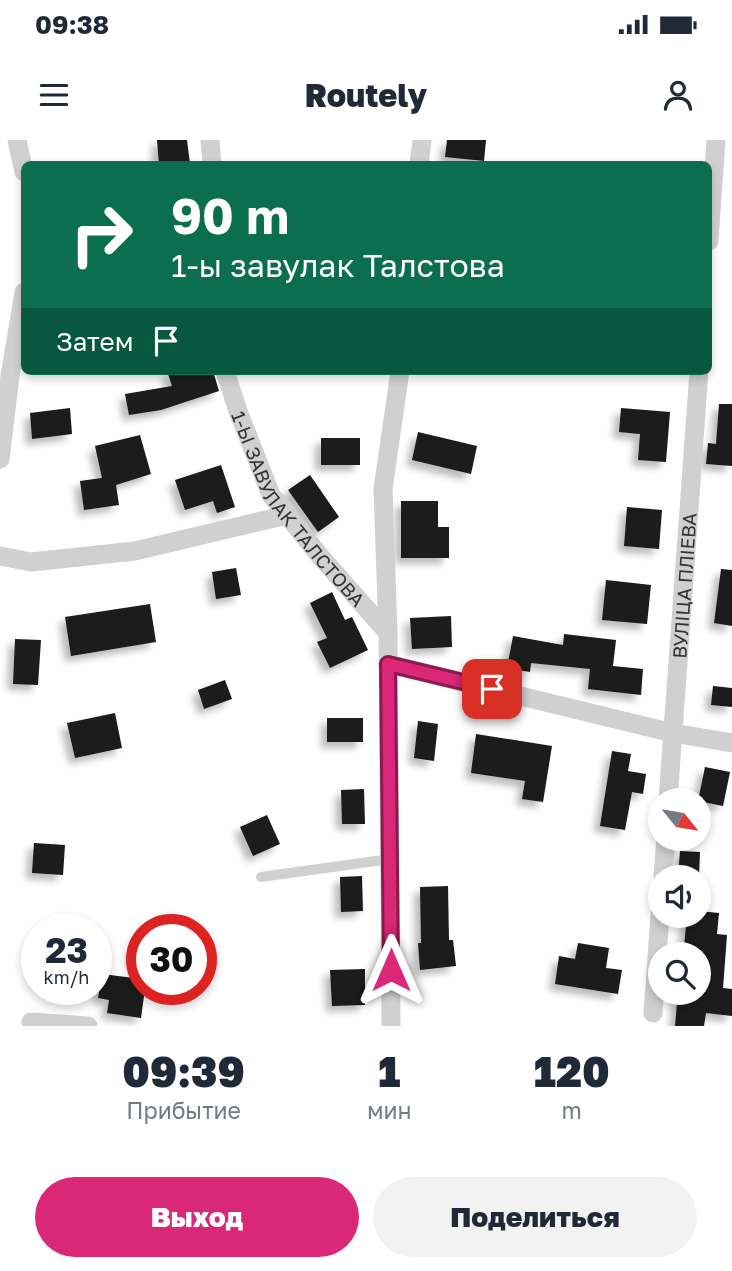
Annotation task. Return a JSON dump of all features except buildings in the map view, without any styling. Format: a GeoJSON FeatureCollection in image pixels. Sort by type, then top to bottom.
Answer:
{"type":"FeatureCollection","features":[{"type":"Feature","properties":{"kind":"street"},"geometry":{"type":"LineString","coordinates":[[17,140],[22,161]]}},
{"type":"Feature","properties":{"kind":"street"},"geometry":{"type":"LineString","coordinates":[[211,140],[212,161]]}},
{"type":"Feature","properties":{"kind":"street"},"geometry":{"type":"LineString","coordinates":[[419,161],[422,140]]}},
{"type":"Feature","properties":{"kind":"street"},"geometry":{"type":"LineString","coordinates":[[712,198],[716,140]]}},
{"type":"Feature","properties":{"kind":"street"},"geometry":{"type":"LineString","coordinates":[[0,459],[21,310]]}},
{"type":"Feature","properties":{"kind":"street","name":"1-Ы ЗАВУЛАК ТАЛСТОВА"},"geometry":{"type":"LineString","coordinates":[[226,375],[271,495],[388,634]]}},
{"type":"Feature","properties":{"kind":"street"},"geometry":{"type":"LineString","coordinates":[[391,1026],[388,634],[383,489],[399,375]]}},
{"type":"Feature","properties":{"kind":"street","name":"ВУЛІЦА ПЛІЕВА"},"geometry":{"type":"LineString","coordinates":[[669,788],[699,375]]}},
{"type":"Feature","properties":{"kind":"street"},"geometry":{"type":"LineString","coordinates":[[0,556],[31,562],[135,551],[287,515]]}},
{"type":"Feature","properties":{"kind":"street"},"geometry":{"type":"LineString","coordinates":[[388,664],[673,733],[732,743]]}},
{"type":"Feature","properties":{"kind":"street"},"geometry":{"type":"LineString","coordinates":[[653,1013],[659,928]]}},
{"type":"Feature","properties":{"kind":"street"},"geometry":{"type":"LineString","coordinates":[[31,1022],[88,1026]]}},
{"type":"Feature","properties":{"kind":"lane"},"geometry":{"type":"LineString","coordinates":[[261,877],[390,859]]}},
{"type":"Feature","properties":{"kind":"route"},"geometry":{"type":"LineString","coordinates":[[391,970],[388,664],[492,689]]}}]}
